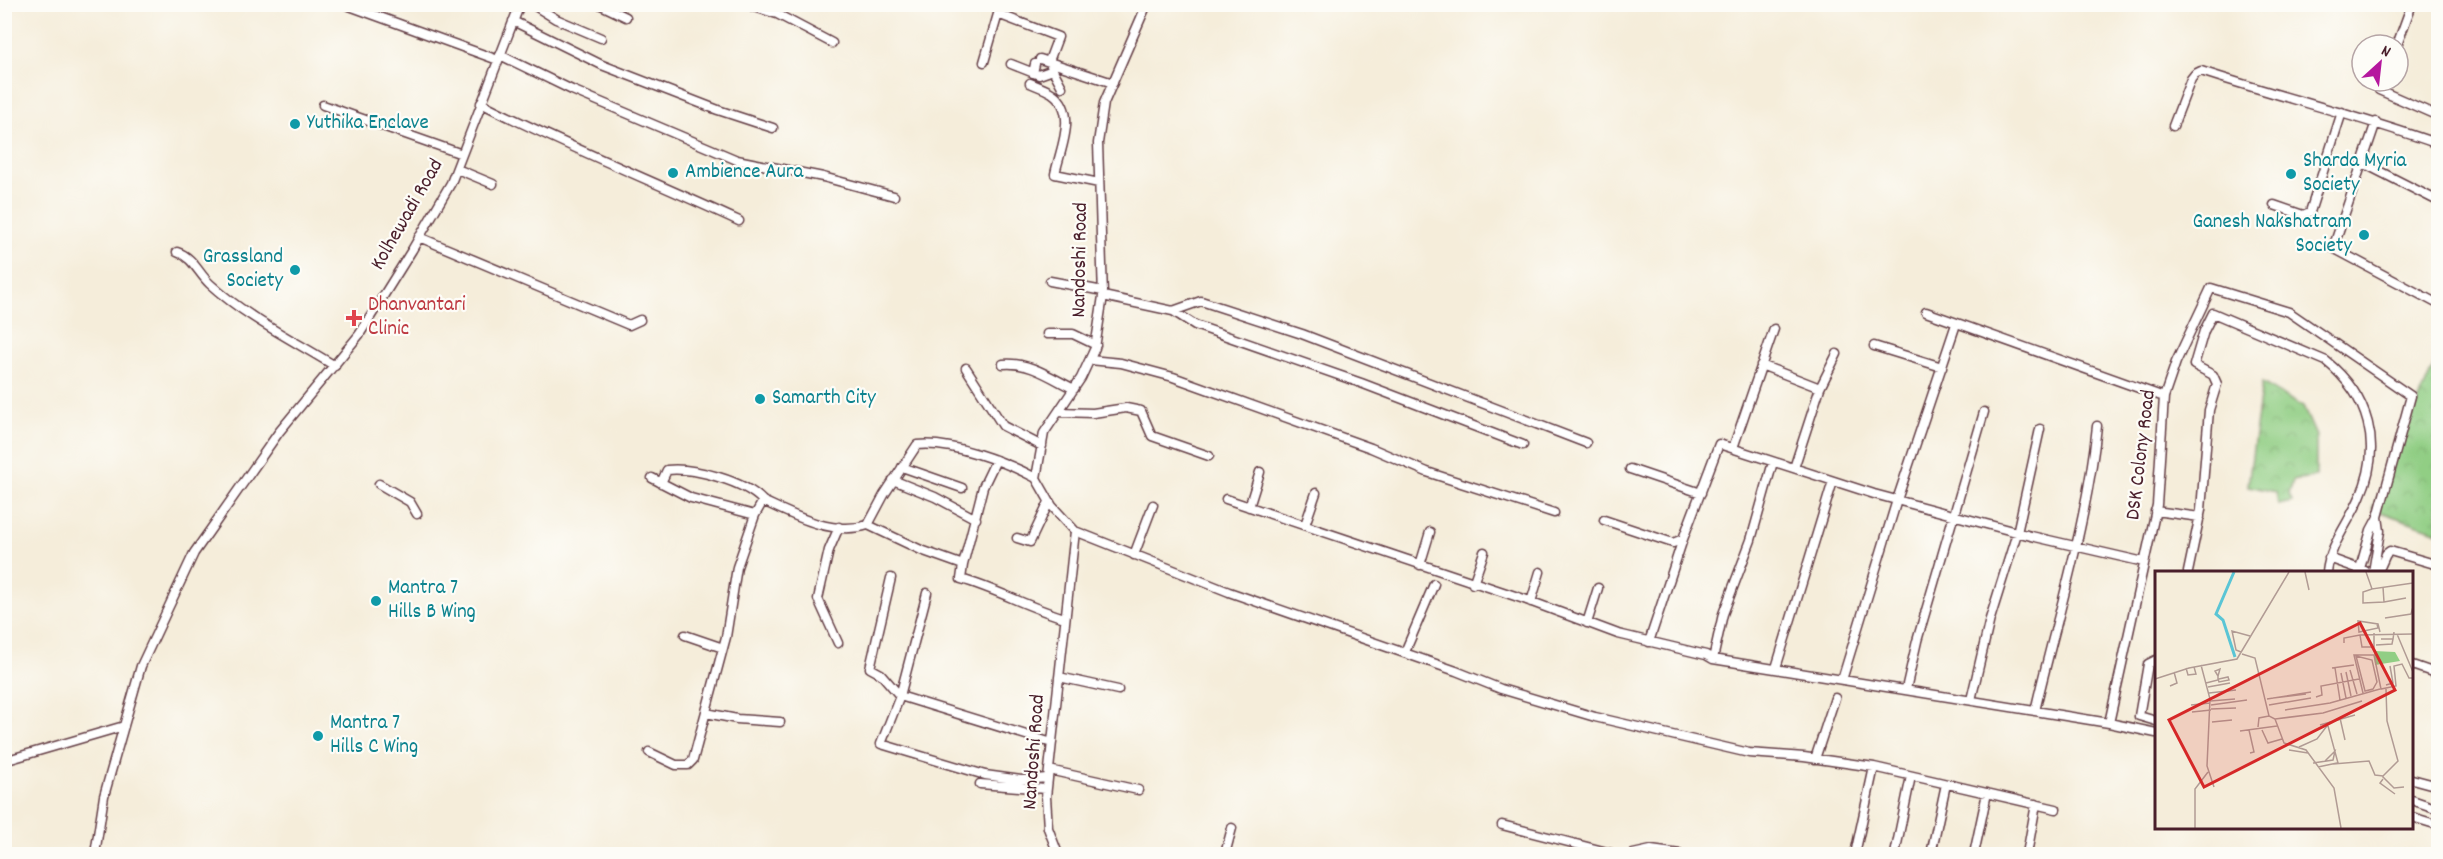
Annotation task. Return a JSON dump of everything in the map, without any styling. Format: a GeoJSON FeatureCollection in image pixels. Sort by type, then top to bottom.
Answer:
{"type":"FeatureCollection","features":[{"type":"Feature","properties":{"kind":"street"},"geometry":{"type":"LineString","coordinates":[[344,4],[499,58],[737,160],[823,177],[894,195]]}},
{"type":"Feature","properties":{"kind":"street","name":"Kolhewadi Road"},"geometry":{"type":"LineString","coordinates":[[95,855],[104,796],[141,666],[194,553],[279,432],[359,335],[419,237],[451,183],[520,4]]}},
{"type":"Feature","properties":{"kind":"street"},"geometry":{"type":"LineString","coordinates":[[532,4],[556,19],[601,38]]}},
{"type":"Feature","properties":{"kind":"street"},"geometry":{"type":"LineString","coordinates":[[600,4],[627,17]]}},
{"type":"Feature","properties":{"kind":"street"},"geometry":{"type":"LineString","coordinates":[[745,4],[777,14],[832,43]]}},
{"type":"Feature","properties":{"kind":"street","name":"Nandoshi Road"},"geometry":{"type":"LineString","coordinates":[[1036,478],[1044,434],[1074,389],[1090,360],[1095,345],[1103,293],[1099,183],[1100,133],[1104,103],[1147,4]]}},
{"type":"Feature","properties":{"kind":"street"},"geometry":{"type":"LineString","coordinates":[[2401,33],[2412,4]]}},
{"type":"Feature","properties":{"kind":"street"},"geometry":{"type":"LineString","coordinates":[[984,62],[998,14],[1058,37],[1042,65]]}},
{"type":"Feature","properties":{"kind":"street"},"geometry":{"type":"LineString","coordinates":[[513,21],[602,65],[718,110],[773,128]]}},
{"type":"Feature","properties":{"kind":"street"},"geometry":{"type":"LineString","coordinates":[[1011,64],[1042,65],[1113,82]]}},
{"type":"Feature","properties":{"kind":"street"},"geometry":{"type":"LineString","coordinates":[[1042,65],[1062,87]]}},
{"type":"Feature","properties":{"kind":"street"},"geometry":{"type":"LineString","coordinates":[[2173,126],[2191,79],[2197,72],[2376,122],[2439,144]]}},
{"type":"Feature","properties":{"kind":"street"},"geometry":{"type":"LineString","coordinates":[[1030,83],[1054,94],[1065,112],[1067,124],[1055,174],[1099,183]]}},
{"type":"Feature","properties":{"kind":"street"},"geometry":{"type":"LineString","coordinates":[[2386,93],[2436,114],[2439,108]]}},
{"type":"Feature","properties":{"kind":"street"},"geometry":{"type":"LineString","coordinates":[[481,103],[539,133],[739,220]]}},
{"type":"Feature","properties":{"kind":"street"},"geometry":{"type":"LineString","coordinates":[[323,105],[462,154]]}},
{"type":"Feature","properties":{"kind":"street"},"geometry":{"type":"LineString","coordinates":[[2274,205],[2303,215],[2310,212],[2342,112]]}},
{"type":"Feature","properties":{"kind":"street"},"geometry":{"type":"LineString","coordinates":[[2376,122],[2333,248],[2439,304]]}},
{"type":"Feature","properties":{"kind":"street"},"geometry":{"type":"LineString","coordinates":[[2363,163],[2439,201]]}},
{"type":"Feature","properties":{"kind":"street"},"geometry":{"type":"LineString","coordinates":[[457,169],[493,184]]}},
{"type":"Feature","properties":{"kind":"street"},"geometry":{"type":"LineString","coordinates":[[419,237],[629,325],[640,320]]}},
{"type":"Feature","properties":{"kind":"street"},"geometry":{"type":"LineString","coordinates":[[177,252],[187,255],[207,282],[229,301],[335,366]]}},
{"type":"Feature","properties":{"kind":"street"},"geometry":{"type":"LineString","coordinates":[[1050,281],[1173,311],[1195,325],[1305,363],[1523,445]]}},
{"type":"Feature","properties":{"kind":"street","name":"DSK Colony Road"},"geometry":{"type":"LineString","coordinates":[[2109,723],[2155,511],[2164,397],[2176,362],[2211,288],[2289,312],[2411,396],[2378,516],[2371,530],[2360,571]]}},
{"type":"Feature","properties":{"kind":"street"},"geometry":{"type":"LineString","coordinates":[[1173,311],[1201,301],[1302,334],[1586,443]]}},
{"type":"Feature","properties":{"kind":"street"},"geometry":{"type":"LineString","coordinates":[[1926,312],[2164,397]]}},
{"type":"Feature","properties":{"kind":"street"},"geometry":{"type":"LineString","coordinates":[[2188,571],[2200,517],[2210,410],[2217,384],[2212,375],[2194,365],[2212,313],[2326,361],[2338,371],[2355,392],[2365,411],[2372,444],[2365,486],[2329,558],[2327,571]]}},
{"type":"Feature","properties":{"kind":"street"},"geometry":{"type":"LineString","coordinates":[[1842,680],[1897,500],[1956,324]]}},
{"type":"Feature","properties":{"kind":"street"},"geometry":{"type":"LineString","coordinates":[[1732,448],[1774,330]]}},
{"type":"Feature","properties":{"kind":"street"},"geometry":{"type":"LineString","coordinates":[[1047,334],[1073,334],[1095,345]]}},
{"type":"Feature","properties":{"kind":"street"},"geometry":{"type":"LineString","coordinates":[[1874,346],[1942,367]]}},
{"type":"Feature","properties":{"kind":"street"},"geometry":{"type":"LineString","coordinates":[[1794,468],[1820,388],[1837,354]]}},
{"type":"Feature","properties":{"kind":"street"},"geometry":{"type":"LineString","coordinates":[[1090,360],[1121,363],[1173,377],[1371,448],[1426,471],[1554,513]]}},
{"type":"Feature","properties":{"kind":"street"},"geometry":{"type":"LineString","coordinates":[[1004,364],[1013,363],[1038,370],[1074,389]]}},
{"type":"Feature","properties":{"kind":"street"},"geometry":{"type":"LineString","coordinates":[[1761,365],[1820,388]]}},
{"type":"Feature","properties":{"kind":"street"},"geometry":{"type":"LineString","coordinates":[[966,368],[1003,426],[1042,446]]}},
{"type":"Feature","properties":{"kind":"street"},"geometry":{"type":"LineString","coordinates":[[1059,412],[1093,413],[1120,408],[1141,411],[1152,436],[1209,456]]}},
{"type":"Feature","properties":{"kind":"street"},"geometry":{"type":"LineString","coordinates":[[1906,689],[1917,641],[1984,412]]}},
{"type":"Feature","properties":{"kind":"street"},"geometry":{"type":"LineString","coordinates":[[2035,711],[2078,547],[2092,473],[2097,426]]}},
{"type":"Feature","properties":{"kind":"street"},"geometry":{"type":"LineString","coordinates":[[1971,700],[1990,619],[2017,533],[2040,429]]}},
{"type":"Feature","properties":{"kind":"street"},"geometry":{"type":"LineString","coordinates":[[868,525],[893,480],[917,445],[933,443],[996,460],[1036,478],[1049,502],[1075,531],[1229,592],[1405,652],[1501,689],[1595,717],[1749,753],[1874,767],[2056,809]]}},
{"type":"Feature","properties":{"kind":"street"},"geometry":{"type":"LineString","coordinates":[[1649,642],[1683,539],[1719,444],[1897,500],[2017,533],[2144,562]]}},
{"type":"Feature","properties":{"kind":"street"},"geometry":{"type":"LineString","coordinates":[[996,460],[983,487],[961,579],[984,585],[1043,612],[1065,618]]}},
{"type":"Feature","properties":{"kind":"street"},"geometry":{"type":"LineString","coordinates":[[1713,659],[1723,614],[1751,540],[1773,462]]}},
{"type":"Feature","properties":{"kind":"street"},"geometry":{"type":"LineString","coordinates":[[902,467],[962,488]]}},
{"type":"Feature","properties":{"kind":"street"},"geometry":{"type":"LineString","coordinates":[[662,483],[667,470],[683,468],[732,482],[766,502],[810,523],[854,529],[868,525],[921,550],[963,565]]}},
{"type":"Feature","properties":{"kind":"street"},"geometry":{"type":"LineString","coordinates":[[1630,469],[1701,493]]}},
{"type":"Feature","properties":{"kind":"street"},"geometry":{"type":"LineString","coordinates":[[1249,507],[1260,472]]}},
{"type":"Feature","properties":{"kind":"street"},"geometry":{"type":"LineString","coordinates":[[652,478],[691,498],[755,515]]}},
{"type":"Feature","properties":{"kind":"street"},"geometry":{"type":"LineString","coordinates":[[893,480],[934,497],[976,519]]}},
{"type":"Feature","properties":{"kind":"street"},"geometry":{"type":"LineString","coordinates":[[1776,668],[1833,481]]}},
{"type":"Feature","properties":{"kind":"street"},"geometry":{"type":"LineString","coordinates":[[380,484],[410,502],[417,514]]}},
{"type":"Feature","properties":{"kind":"street"},"geometry":{"type":"LineString","coordinates":[[1305,525],[1316,493]]}},
{"type":"Feature","properties":{"kind":"street"},"geometry":{"type":"LineString","coordinates":[[1226,499],[1531,602],[1618,634],[1706,655],[1713,659],[1906,689],[2155,733]]}},
{"type":"Feature","properties":{"kind":"street"},"geometry":{"type":"LineString","coordinates":[[649,752],[676,765],[688,765],[693,760],[723,648],[737,567],[755,515],[766,502]]}},
{"type":"Feature","properties":{"kind":"street"},"geometry":{"type":"LineString","coordinates":[[1017,538],[1030,542],[1049,502]]}},
{"type":"Feature","properties":{"kind":"street"},"geometry":{"type":"LineString","coordinates":[[1134,555],[1153,505]]}},
{"type":"Feature","properties":{"kind":"street"},"geometry":{"type":"LineString","coordinates":[[2155,511],[2200,517]]}},
{"type":"Feature","properties":{"kind":"street","name":"DSK Colony Road"},"geometry":{"type":"LineString","coordinates":[[2372,571],[2380,531],[2378,516]]}},
{"type":"Feature","properties":{"kind":"street"},"geometry":{"type":"LineString","coordinates":[[1604,520],[1672,543],[1683,539]]}},
{"type":"Feature","properties":{"kind":"street"},"geometry":{"type":"LineString","coordinates":[[838,643],[818,598],[829,550],[839,527]]}},
{"type":"Feature","properties":{"kind":"street","name":"Nandoshi Road"},"geometry":{"type":"LineString","coordinates":[[1058,855],[1048,828],[1046,789],[1075,531]]}},
{"type":"Feature","properties":{"kind":"street"},"geometry":{"type":"LineString","coordinates":[[1419,565],[1430,532]]}},
{"type":"Feature","properties":{"kind":"street"},"geometry":{"type":"LineString","coordinates":[[2379,571],[2386,554],[2390,551],[2439,565]]}},
{"type":"Feature","properties":{"kind":"street"},"geometry":{"type":"LineString","coordinates":[[1473,584],[1484,552]]}},
{"type":"Feature","properties":{"kind":"street"},"geometry":{"type":"LineString","coordinates":[[2329,558],[2360,571]]}},
{"type":"Feature","properties":{"kind":"street"},"geometry":{"type":"LineString","coordinates":[[1531,602],[1540,572]]}},
{"type":"Feature","properties":{"kind":"street"},"geometry":{"type":"LineString","coordinates":[[891,578],[870,668],[881,674],[900,696],[1052,743]]}},
{"type":"Feature","properties":{"kind":"street"},"geometry":{"type":"LineString","coordinates":[[1405,652],[1434,584]]}},
{"type":"Feature","properties":{"kind":"street"},"geometry":{"type":"LineString","coordinates":[[1587,623],[1598,588]]}},
{"type":"Feature","properties":{"kind":"street"},"geometry":{"type":"LineString","coordinates":[[927,593],[900,696],[881,744],[985,775],[1021,780],[1048,774],[1138,790]]}},
{"type":"Feature","properties":{"kind":"street"},"geometry":{"type":"LineString","coordinates":[[686,635],[723,648]]}},
{"type":"Feature","properties":{"kind":"street"},"geometry":{"type":"LineString","coordinates":[[2155,661],[2148,664],[2139,716],[2155,720]]}},
{"type":"Feature","properties":{"kind":"street"},"geometry":{"type":"LineString","coordinates":[[2413,665],[2439,674]]}},
{"type":"Feature","properties":{"kind":"street"},"geometry":{"type":"LineString","coordinates":[[1059,677],[1118,690]]}},
{"type":"Feature","properties":{"kind":"street"},"geometry":{"type":"LineString","coordinates":[[1815,759],[1835,698]]}},
{"type":"Feature","properties":{"kind":"street"},"geometry":{"type":"LineString","coordinates":[[706,712],[737,719],[780,722]]}},
{"type":"Feature","properties":{"kind":"street"},"geometry":{"type":"LineString","coordinates":[[4,761],[124,726]]}},
{"type":"Feature","properties":{"kind":"street"},"geometry":{"type":"LineString","coordinates":[[1855,855],[1874,767]]}},
{"type":"Feature","properties":{"kind":"street"},"geometry":{"type":"LineString","coordinates":[[1895,855],[1911,776]]}},
{"type":"Feature","properties":{"kind":"street"},"geometry":{"type":"LineString","coordinates":[[2413,779],[2439,786]]}},
{"type":"Feature","properties":{"kind":"street"},"geometry":{"type":"LineString","coordinates":[[980,784],[1046,789]]}},
{"type":"Feature","properties":{"kind":"street"},"geometry":{"type":"LineString","coordinates":[[1931,855],[1946,784]]}},
{"type":"Feature","properties":{"kind":"street"},"geometry":{"type":"LineString","coordinates":[[1974,855],[1987,793]]}},
{"type":"Feature","properties":{"kind":"street"},"geometry":{"type":"LineString","coordinates":[[2413,800],[2439,809]]}},
{"type":"Feature","properties":{"kind":"street"},"geometry":{"type":"LineString","coordinates":[[2027,855],[2036,804]]}},
{"type":"Feature","properties":{"kind":"street"},"geometry":{"type":"LineString","coordinates":[[2413,817],[2439,825]]}},
{"type":"Feature","properties":{"kind":"street"},"geometry":{"type":"LineString","coordinates":[[1502,825],[1615,855]]}},
{"type":"Feature","properties":{"kind":"street"},"geometry":{"type":"LineString","coordinates":[[1225,855],[1232,828]]}},
{"type":"Feature","properties":{"kind":"street"},"geometry":{"type":"LineString","coordinates":[[1633,855],[1651,850],[1680,855]]}},
{"type":"Feature","properties":{"kind":"green space"},"geometry":{"type":"Polygon","coordinates":[[[2438,356],[2438,532],[2372,509],[2438,356]]]}},
{"type":"Feature","properties":{"kind":"green space"},"geometry":{"type":"Polygon","coordinates":[[[2262,383],[2303,407],[2316,436],[2316,476],[2293,481],[2289,494],[2292,502],[2278,505],[2276,492],[2248,486],[2262,383]]]}},
{"type":"Feature","properties":{"kind":"place","name":"Yuthika Enclave"},"geometry":{"type":"Point","coordinates":[295,124]}},
{"type":"Feature","properties":{"kind":"place","name":"Ambience Aura"},"geometry":{"type":"Point","coordinates":[673,173]}},
{"type":"Feature","properties":{"kind":"place","name":"Sharda Myria Society"},"geometry":{"type":"Point","coordinates":[2291,174]}},
{"type":"Feature","properties":{"kind":"place","name":"Ganesh Nakshatram Society"},"geometry":{"type":"Point","coordinates":[2364,235]}},
{"type":"Feature","properties":{"kind":"place","name":"Grassland Society"},"geometry":{"type":"Point","coordinates":[295,270]}},
{"type":"Feature","properties":{"kind":"place","name":"Dhanvantari Clinic"},"geometry":{"type":"Point","coordinates":[354,318]}},
{"type":"Feature","properties":{"kind":"place","name":"Samarth City"},"geometry":{"type":"Point","coordinates":[760,399]}},
{"type":"Feature","properties":{"kind":"place","name":"Mantra 7 Hills B Wing"},"geometry":{"type":"Point","coordinates":[376,601]}},
{"type":"Feature","properties":{"kind":"place","name":"Mantra 7 Hills C Wing"},"geometry":{"type":"Point","coordinates":[318,736]}}]}
